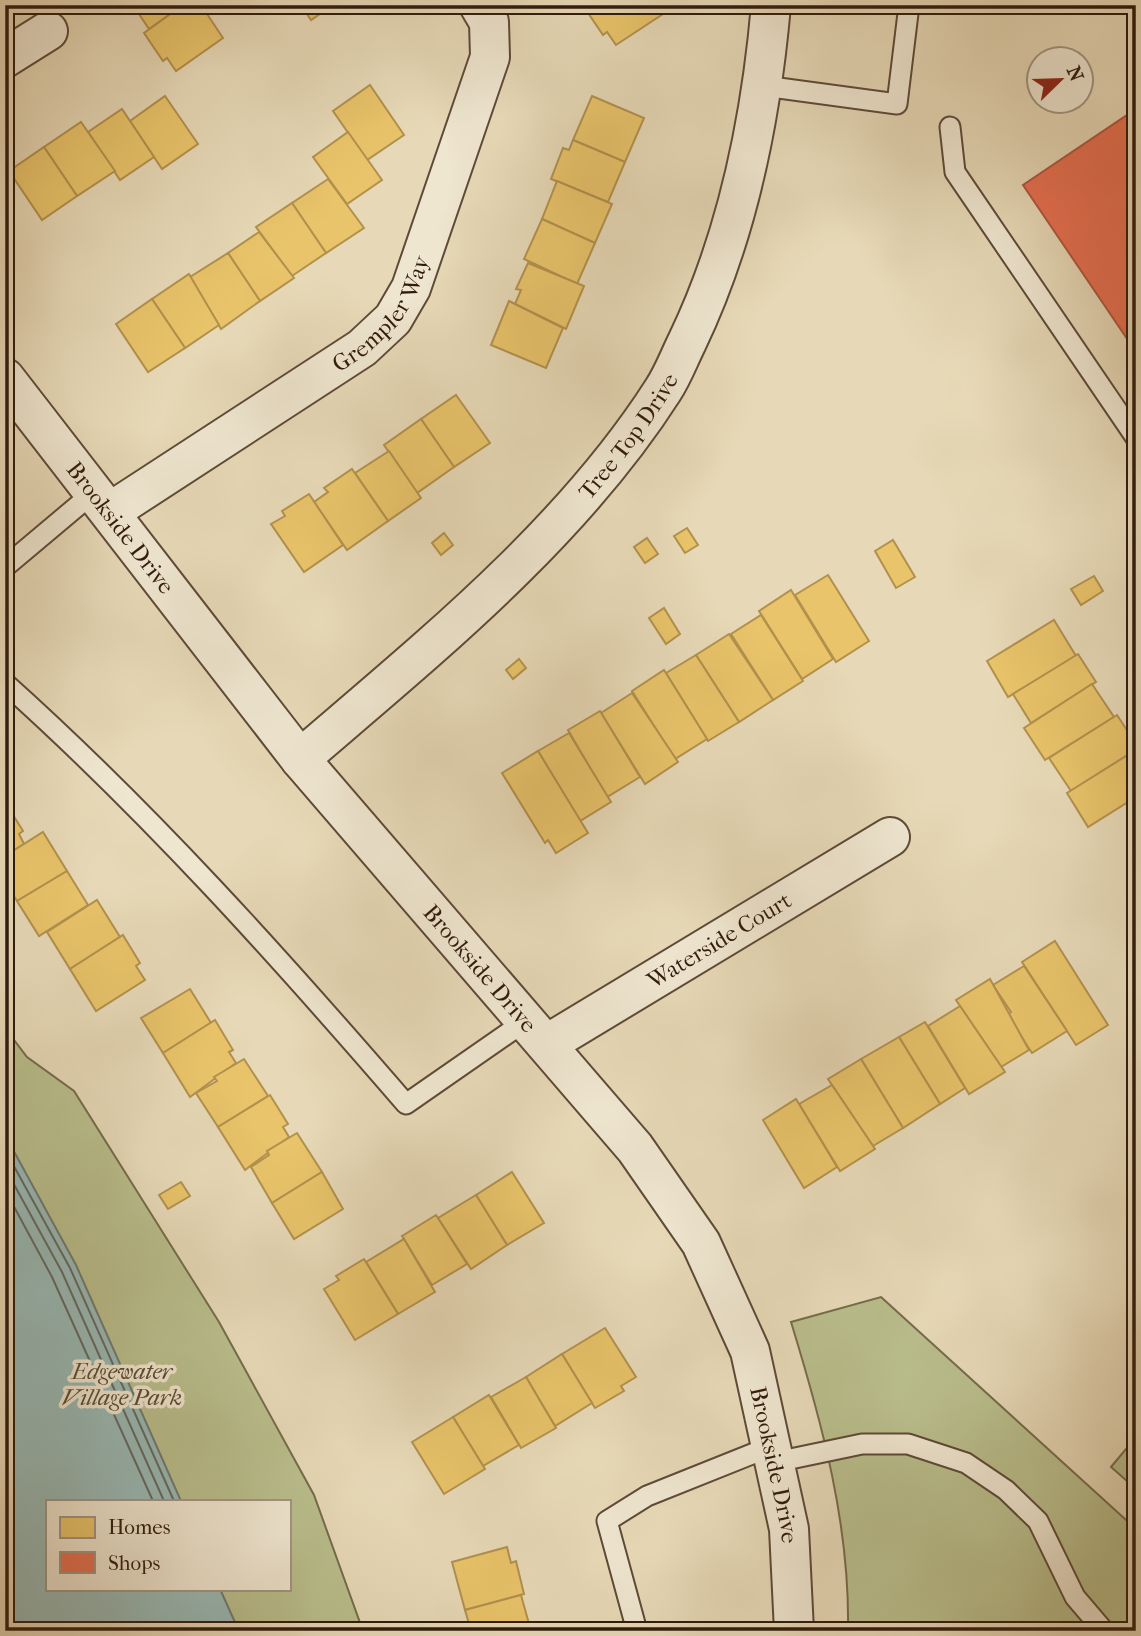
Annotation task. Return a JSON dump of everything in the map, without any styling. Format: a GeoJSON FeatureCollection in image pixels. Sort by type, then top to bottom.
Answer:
{"type":"FeatureCollection","features":[{"type":"Feature","properties":{"kind":"street","name":"Grempler Way"},"geometry":{"type":"LineString","coordinates":[[101,503],[362,348],[393,319],[411,288],[490,57],[489,22],[479,5]]}},
{"type":"Feature","properties":{"kind":"street","name":"Tree Top Drive"},"geometry":{"type":"LineString","coordinates":[[300,759],[550,536],[617,454],[664,388],[710,294],[736,205],[764,86],[772,5]]}},
{"type":"Feature","properties":{"kind":"street"},"geometry":{"type":"LineString","coordinates":[[5,58],[48,31]]}},
{"type":"Feature","properties":{"kind":"street","name":"Brookside Drive"},"geometry":{"type":"LineString","coordinates":[[5,378],[300,759],[635,1148],[701,1243],[750,1350],[789,1529],[794,1631]]}},
{"type":"Feature","properties":{"kind":"street","name":"Waterside Court"},"geometry":{"type":"LineString","coordinates":[[537,1032],[890,837]]}},
{"type":"Feature","properties":{"kind":"lane"},"geometry":{"type":"LineString","coordinates":[[764,86],[897,104],[909,5]]}},
{"type":"Feature","properties":{"kind":"lane"},"geometry":{"type":"LineString","coordinates":[[950,127],[955,172],[1136,438]]}},
{"type":"Feature","properties":{"kind":"lane"},"geometry":{"type":"LineString","coordinates":[[5,566],[101,503]]}},
{"type":"Feature","properties":{"kind":"lane"},"geometry":{"type":"LineString","coordinates":[[5,683],[66,737],[262,937],[406,1104],[537,1032]]}},
{"type":"Feature","properties":{"kind":"lane"},"geometry":{"type":"LineString","coordinates":[[637,1631],[607,1521],[648,1496],[774,1454],[862,1444],[908,1444],[966,1463],[1006,1490],[1038,1521],[1075,1597],[1104,1631]]}},
{"type":"Feature","properties":{"kind":"green space","name":"Edgewater Village Park"},"geometry":{"type":"Polygon","coordinates":[[[5,1028],[27,1057],[74,1091],[219,1322],[314,1495],[363,1631],[5,1631],[5,1028]]]}},
{"type":"Feature","properties":{"kind":"green space"},"geometry":{"type":"Polygon","coordinates":[[[881,1297],[1136,1529],[1136,1631],[848,1631],[844,1552],[832,1475],[791,1322],[881,1297]]]}},
{"type":"Feature","properties":{"kind":"green space"},"geometry":{"type":"Polygon","coordinates":[[[1136,1437],[1136,1489],[1111,1467],[1136,1437]]]}},
{"type":"Feature","properties":{"kind":"water"},"geometry":{"type":"Polygon","coordinates":[[[5,1135],[76,1265],[181,1500],[46,1500],[46,1590],[220,1590],[239,1631],[5,1631],[5,1135]]]}},
{"type":"Feature","properties":{"kind":"building: Homes"},"geometry":{"type":"Polygon","coordinates":[[[133,5],[183,5],[149,29],[133,5]]]}},
{"type":"Feature","properties":{"kind":"building: Homes"},"geometry":{"type":"Polygon","coordinates":[[[183,5],[201,5],[223,38],[176,71],[167,58],[163,61],[144,33],[183,5]]]}},
{"type":"Feature","properties":{"kind":"building: Homes"},"geometry":{"type":"Polygon","coordinates":[[[301,5],[333,5],[311,20],[301,5]]]}},
{"type":"Feature","properties":{"kind":"building: Homes"},"geometry":{"type":"Polygon","coordinates":[[[657,5],[663,14],[616,45],[607,32],[603,35],[584,7],[657,5]]]}},
{"type":"Feature","properties":{"kind":"building: Homes"},"geometry":{"type":"Polygon","coordinates":[[[370,85],[404,135],[367,160],[333,111],[370,85]]]}},
{"type":"Feature","properties":{"kind":"building: Homes"},"geometry":{"type":"Polygon","coordinates":[[[165,96],[198,144],[162,169],[130,121],[165,96]]]}},
{"type":"Feature","properties":{"kind":"building: Homes"},"geometry":{"type":"Polygon","coordinates":[[[592,96],[644,118],[625,162],[573,140],[592,96]]]}},
{"type":"Feature","properties":{"kind":"building: Homes"},"geometry":{"type":"Polygon","coordinates":[[[122,109],[154,157],[120,180],[88,132],[122,109]]]}},
{"type":"Feature","properties":{"kind":"building: Homes"},"geometry":{"type":"Polygon","coordinates":[[[81,122],[115,171],[77,196],[44,147],[81,122]]]}},
{"type":"Feature","properties":{"kind":"building: Homes"},"geometry":{"type":"Polygon","coordinates":[[[348,132],[382,180],[347,204],[313,157],[348,132]]]}},
{"type":"Feature","properties":{"kind":"building: Homes"},"geometry":{"type":"Polygon","coordinates":[[[573,140],[625,162],[608,202],[551,179],[563,148],[569,150],[573,140]]]}},
{"type":"Feature","properties":{"kind":"building: Homes"},"geometry":{"type":"Polygon","coordinates":[[[44,147],[77,196],[42,220],[9,171],[44,147]]]}},
{"type":"Feature","properties":{"kind":"building: Homes"},"geometry":{"type":"Polygon","coordinates":[[[328,179],[364,228],[326,253],[292,203],[328,179]]]}},
{"type":"Feature","properties":{"kind":"building: Homes"},"geometry":{"type":"Polygon","coordinates":[[[557,181],[612,204],[595,243],[542,219],[557,181]]]}},
{"type":"Feature","properties":{"kind":"building: Homes"},"geometry":{"type":"Polygon","coordinates":[[[292,203],[326,253],[292,276],[256,227],[292,203]]]}},
{"type":"Feature","properties":{"kind":"building: Homes"},"geometry":{"type":"Polygon","coordinates":[[[542,219],[595,243],[577,284],[524,259],[542,219]]]}},
{"type":"Feature","properties":{"kind":"building: Homes"},"geometry":{"type":"Polygon","coordinates":[[[259,232],[294,278],[260,301],[228,253],[259,232]]]}},
{"type":"Feature","properties":{"kind":"building: Homes"},"geometry":{"type":"Polygon","coordinates":[[[228,253],[260,301],[221,329],[190,277],[228,253]]]}},
{"type":"Feature","properties":{"kind":"building: Homes"},"geometry":{"type":"Polygon","coordinates":[[[528,263],[584,286],[566,329],[515,304],[521,290],[516,289],[528,263]]]}},
{"type":"Feature","properties":{"kind":"building: Homes"},"geometry":{"type":"Polygon","coordinates":[[[189,274],[219,325],[185,348],[152,299],[189,274]]]}},
{"type":"Feature","properties":{"kind":"building: Homes"},"geometry":{"type":"Polygon","coordinates":[[[152,299],[185,348],[148,372],[116,324],[152,299]]]}},
{"type":"Feature","properties":{"kind":"building: Homes"},"geometry":{"type":"Polygon","coordinates":[[[509,301],[563,328],[546,368],[491,345],[509,301]]]}},
{"type":"Feature","properties":{"kind":"building: Homes"},"geometry":{"type":"Polygon","coordinates":[[[456,395],[490,443],[454,467],[421,419],[456,395]]]}},
{"type":"Feature","properties":{"kind":"building: Homes"},"geometry":{"type":"Polygon","coordinates":[[[421,419],[454,467],[417,493],[384,445],[421,419]]]}},
{"type":"Feature","properties":{"kind":"building: Homes"},"geometry":{"type":"Polygon","coordinates":[[[389,451],[421,498],[388,521],[355,473],[389,451]]]}},
{"type":"Feature","properties":{"kind":"building: Homes"},"geometry":{"type":"Polygon","coordinates":[[[352,469],[388,521],[347,550],[314,502],[328,492],[324,488],[352,469]]]}},
{"type":"Feature","properties":{"kind":"building: Homes"},"geometry":{"type":"Polygon","coordinates":[[[309,494],[343,545],[304,572],[271,524],[285,516],[282,511],[309,494]]]}},
{"type":"Feature","properties":{"kind":"building: Homes"},"geometry":{"type":"Polygon","coordinates":[[[687,528],[698,545],[685,553],[674,536],[687,528]]]}},
{"type":"Feature","properties":{"kind":"building: Homes"},"geometry":{"type":"Polygon","coordinates":[[[444,533],[453,545],[441,555],[432,543],[444,533]]]}},
{"type":"Feature","properties":{"kind":"building: Homes"},"geometry":{"type":"Polygon","coordinates":[[[647,538],[658,554],[645,563],[634,547],[647,538]]]}},
{"type":"Feature","properties":{"kind":"building: Homes"},"geometry":{"type":"Polygon","coordinates":[[[893,540],[915,577],[896,588],[875,551],[893,540]]]}},
{"type":"Feature","properties":{"kind":"building: Homes"},"geometry":{"type":"Polygon","coordinates":[[[828,575],[869,641],[836,662],[795,595],[828,575]]]}},
{"type":"Feature","properties":{"kind":"building: Homes"},"geometry":{"type":"Polygon","coordinates":[[[1094,576],[1103,591],[1081,605],[1071,589],[1094,576]]]}},
{"type":"Feature","properties":{"kind":"building: Homes"},"geometry":{"type":"Polygon","coordinates":[[[791,590],[833,659],[802,679],[759,611],[791,590]]]}},
{"type":"Feature","properties":{"kind":"building: Homes"},"geometry":{"type":"Polygon","coordinates":[[[664,608],[680,634],[666,644],[649,618],[664,608]]]}},
{"type":"Feature","properties":{"kind":"building: Homes"},"geometry":{"type":"Polygon","coordinates":[[[761,615],[803,681],[773,700],[731,634],[761,615]]]}},
{"type":"Feature","properties":{"kind":"building: Homes"},"geometry":{"type":"Polygon","coordinates":[[[1054,620],[1076,656],[1008,697],[987,661],[1054,620]]]}},
{"type":"Feature","properties":{"kind":"building: Homes"},"geometry":{"type":"Polygon","coordinates":[[[729,634],[773,700],[739,722],[696,655],[729,634]]]}},
{"type":"Feature","properties":{"kind":"building: Homes"},"geometry":{"type":"Polygon","coordinates":[[[1078,654],[1096,682],[1031,723],[1013,694],[1078,654]]]}},
{"type":"Feature","properties":{"kind":"building: Homes"},"geometry":{"type":"Polygon","coordinates":[[[696,655],[739,722],[708,741],[666,673],[696,655]]]}},
{"type":"Feature","properties":{"kind":"building: Homes"},"geometry":{"type":"Polygon","coordinates":[[[519,659],[526,668],[513,679],[506,670],[519,659]]]}},
{"type":"Feature","properties":{"kind":"building: Homes"},"geometry":{"type":"Polygon","coordinates":[[[664,670],[707,739],[675,759],[632,691],[664,670]]]}},
{"type":"Feature","properties":{"kind":"building: Homes"},"geometry":{"type":"Polygon","coordinates":[[[1092,684],[1114,717],[1045,760],[1024,728],[1092,684]]]}},
{"type":"Feature","properties":{"kind":"building: Homes"},"geometry":{"type":"Polygon","coordinates":[[[632,693],[678,762],[645,784],[601,713],[632,693]]]}},
{"type":"Feature","properties":{"kind":"building: Homes"},"geometry":{"type":"Polygon","coordinates":[[[600,711],[640,777],[607,797],[568,730],[600,711]]]}},
{"type":"Feature","properties":{"kind":"building: Homes"},"geometry":{"type":"Polygon","coordinates":[[[1117,715],[1136,744],[1136,750],[1071,791],[1049,758],[1117,715]]]}},
{"type":"Feature","properties":{"kind":"building: Homes"},"geometry":{"type":"Polygon","coordinates":[[[569,733],[611,802],[580,821],[538,751],[569,733]]]}},
{"type":"Feature","properties":{"kind":"building: Homes"},"geometry":{"type":"Polygon","coordinates":[[[538,751],[588,833],[556,853],[548,840],[545,843],[502,773],[538,751]]]}},
{"type":"Feature","properties":{"kind":"building: Homes"},"geometry":{"type":"Polygon","coordinates":[[[1134,751],[1136,797],[1088,827],[1067,793],[1134,751]]]}},
{"type":"Feature","properties":{"kind":"building: Homes"},"geometry":{"type":"Polygon","coordinates":[[[5,802],[23,831],[19,834],[24,844],[5,856],[5,802]]]}},
{"type":"Feature","properties":{"kind":"building: Homes"},"geometry":{"type":"Polygon","coordinates":[[[43,832],[67,871],[17,901],[5,882],[5,856],[43,832]]]}},
{"type":"Feature","properties":{"kind":"building: Homes"},"geometry":{"type":"Polygon","coordinates":[[[67,871],[88,905],[39,936],[17,901],[67,871]]]}},
{"type":"Feature","properties":{"kind":"building: Homes"},"geometry":{"type":"Polygon","coordinates":[[[97,900],[120,937],[70,969],[47,932],[97,900]]]}},
{"type":"Feature","properties":{"kind":"building: Homes"},"geometry":{"type":"Polygon","coordinates":[[[123,935],[140,963],[136,966],[145,980],[96,1011],[70,969],[123,935]]]}},
{"type":"Feature","properties":{"kind":"building: Homes"},"geometry":{"type":"Polygon","coordinates":[[[1055,941],[1108,1025],[1076,1045],[1022,962],[1055,941]]]}},
{"type":"Feature","properties":{"kind":"building: Homes"},"geometry":{"type":"Polygon","coordinates":[[[1024,966],[1067,1031],[1032,1053],[1007,1015],[1011,1012],[993,985],[1024,966]]]}},
{"type":"Feature","properties":{"kind":"building: Homes"},"geometry":{"type":"Polygon","coordinates":[[[990,979],[1029,1050],[1001,1067],[956,1000],[990,979]]]}},
{"type":"Feature","properties":{"kind":"building: Homes"},"geometry":{"type":"Polygon","coordinates":[[[190,989],[211,1023],[163,1053],[141,1018],[190,989]]]}},
{"type":"Feature","properties":{"kind":"building: Homes"},"geometry":{"type":"Polygon","coordinates":[[[960,1006],[1005,1072],[969,1094],[928,1026],[960,1006]]]}},
{"type":"Feature","properties":{"kind":"building: Homes"},"geometry":{"type":"Polygon","coordinates":[[[215,1020],[233,1050],[229,1052],[236,1063],[190,1097],[163,1053],[215,1020]]]}},
{"type":"Feature","properties":{"kind":"building: Homes"},"geometry":{"type":"Polygon","coordinates":[[[925,1022],[965,1088],[940,1104],[899,1037],[925,1022]]]}},
{"type":"Feature","properties":{"kind":"building: Homes"},"geometry":{"type":"Polygon","coordinates":[[[899,1037],[940,1104],[903,1128],[861,1059],[899,1037]]]}},
{"type":"Feature","properties":{"kind":"building: Homes"},"geometry":{"type":"Polygon","coordinates":[[[244,1059],[268,1096],[218,1127],[196,1093],[217,1081],[214,1077],[244,1059]]]}},
{"type":"Feature","properties":{"kind":"building: Homes"},"geometry":{"type":"Polygon","coordinates":[[[861,1059],[903,1128],[873,1146],[828,1079],[861,1059]]]}},
{"type":"Feature","properties":{"kind":"building: Homes"},"geometry":{"type":"Polygon","coordinates":[[[832,1085],[875,1149],[840,1171],[799,1104],[832,1085]]]}},
{"type":"Feature","properties":{"kind":"building: Homes"},"geometry":{"type":"Polygon","coordinates":[[[270,1095],[288,1124],[283,1127],[289,1137],[245,1170],[218,1127],[270,1095]]]}},
{"type":"Feature","properties":{"kind":"building: Homes"},"geometry":{"type":"Polygon","coordinates":[[[796,1099],[837,1167],[804,1188],[763,1120],[796,1099]]]}},
{"type":"Feature","properties":{"kind":"building: Homes"},"geometry":{"type":"Polygon","coordinates":[[[297,1133],[322,1172],[272,1203],[251,1167],[269,1155],[267,1151],[297,1133]]]}},
{"type":"Feature","properties":{"kind":"building: Homes"},"geometry":{"type":"Polygon","coordinates":[[[322,1172],[343,1209],[294,1239],[272,1203],[322,1172]]]}},
{"type":"Feature","properties":{"kind":"building: Homes"},"geometry":{"type":"Polygon","coordinates":[[[512,1172],[544,1223],[507,1245],[476,1195],[512,1172]]]}},
{"type":"Feature","properties":{"kind":"building: Homes"},"geometry":{"type":"Polygon","coordinates":[[[181,1182],[190,1196],[168,1209],[159,1195],[181,1182]]]}},
{"type":"Feature","properties":{"kind":"building: Homes"},"geometry":{"type":"Polygon","coordinates":[[[476,1195],[507,1245],[471,1269],[438,1218],[476,1195]]]}},
{"type":"Feature","properties":{"kind":"building: Homes"},"geometry":{"type":"Polygon","coordinates":[[[436,1215],[467,1264],[432,1285],[402,1236],[436,1215]]]}},
{"type":"Feature","properties":{"kind":"building: Homes"},"geometry":{"type":"Polygon","coordinates":[[[404,1239],[435,1292],[398,1314],[366,1262],[404,1239]]]}},
{"type":"Feature","properties":{"kind":"building: Homes"},"geometry":{"type":"Polygon","coordinates":[[[364,1259],[398,1314],[355,1340],[324,1289],[339,1280],[336,1276],[364,1259]]]}},
{"type":"Feature","properties":{"kind":"building: Homes"},"geometry":{"type":"Polygon","coordinates":[[[605,1328],[636,1377],[621,1386],[624,1391],[595,1408],[562,1354],[605,1328]]]}},
{"type":"Feature","properties":{"kind":"building: Homes"},"geometry":{"type":"Polygon","coordinates":[[[562,1354],[592,1403],[555,1426],[526,1377],[562,1354]]]}},
{"type":"Feature","properties":{"kind":"building: Homes"},"geometry":{"type":"Polygon","coordinates":[[[526,1377],[556,1428],[521,1448],[491,1397],[526,1377]]]}},
{"type":"Feature","properties":{"kind":"building: Homes"},"geometry":{"type":"Polygon","coordinates":[[[489,1395],[519,1445],[483,1466],[453,1417],[489,1395]]]}},
{"type":"Feature","properties":{"kind":"building: Homes"},"geometry":{"type":"Polygon","coordinates":[[[453,1417],[485,1469],[444,1494],[412,1442],[453,1417]]]}},
{"type":"Feature","properties":{"kind":"building: Homes"},"geometry":{"type":"Polygon","coordinates":[[[507,1547],[511,1563],[516,1561],[524,1594],[465,1610],[452,1562],[507,1547]]]}},
{"type":"Feature","properties":{"kind":"building: Homes"},"geometry":{"type":"Polygon","coordinates":[[[521,1595],[531,1631],[471,1631],[465,1610],[521,1595]]]}},
{"type":"Feature","properties":{"kind":"building: Shops"},"geometry":{"type":"Polygon","coordinates":[[[1136,109],[1136,352],[1023,185],[1136,109]]]}}]}
